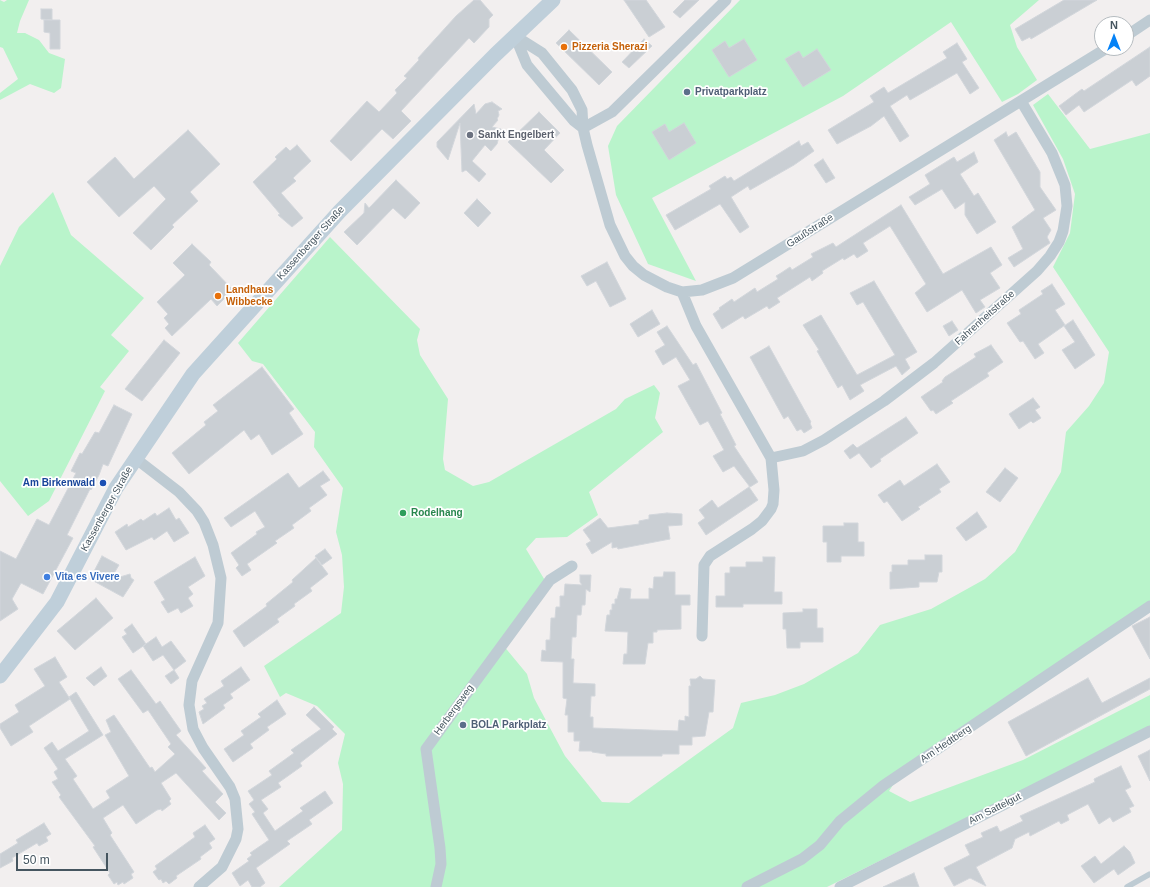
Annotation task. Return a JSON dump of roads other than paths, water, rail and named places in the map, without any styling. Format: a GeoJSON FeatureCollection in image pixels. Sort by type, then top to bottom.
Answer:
{"type":"FeatureCollection","features":[{"type":"Feature","properties":{"kind":"street","name":"Kassenberger Straße"},"geometry":{"type":"LineString","coordinates":[[0,676],[57,602],[116,488],[193,374],[340,211],[553,0]]}},
{"type":"Feature","properties":{"kind":"street"},"geometry":{"type":"LineString","coordinates":[[515,36],[527,65],[574,121],[583,128],[612,112],[726,0]]}},
{"type":"Feature","properties":{"kind":"street"},"geometry":{"type":"LineString","coordinates":[[1134,31],[1150,20]]}},
{"type":"Feature","properties":{"kind":"street","name":"Gaußstraße"},"geometry":{"type":"LineString","coordinates":[[515,36],[542,53],[572,90],[582,110],[583,128],[610,225],[625,256],[633,266],[644,275],[667,287],[682,292],[702,290],[733,278],[1094,56]]}},
{"type":"Feature","properties":{"kind":"street","name":"Fahrenheitstraße"},"geometry":{"type":"LineString","coordinates":[[770,458],[803,451],[828,437],[884,401],[934,363],[982,322],[1034,274],[1050,256],[1063,231],[1067,206],[1066,190],[1052,154],[1021,101]]}},
{"type":"Feature","properties":{"kind":"street"},"geometry":{"type":"LineString","coordinates":[[682,292],[696,326],[770,458],[774,490],[773,504],[762,521],[714,553],[704,565],[702,636]]}},
{"type":"Feature","properties":{"kind":"street"},"geometry":{"type":"LineString","coordinates":[[135,458],[179,492],[197,511],[204,522],[213,545],[221,578],[218,623],[192,681],[189,705],[193,729],[203,748],[230,787],[235,799],[238,828],[236,839],[222,867],[199,887]]}},
{"type":"Feature","properties":{"kind":"street","name":"Herbergsweg"},"geometry":{"type":"LineString","coordinates":[[436,887],[441,864],[440,848],[426,749],[550,580],[572,566]]}},
{"type":"Feature","properties":{"kind":"street","name":"Am Hedtberg"},"geometry":{"type":"LineString","coordinates":[[747,887],[802,859],[820,845],[840,821],[884,785],[1150,606]]}},
{"type":"Feature","properties":{"kind":"street","name":"Am Sattelgut"},"geometry":{"type":"LineString","coordinates":[[840,887],[1150,731]]}},
{"type":"Feature","properties":{"kind":"lane"},"geometry":{"type":"LineString","coordinates":[[1127,887],[1150,874]]}},
{"type":"Feature","properties":{"kind":"place","name":"Pizzeria Sherazi"},"geometry":{"type":"Point","coordinates":[564,47]}},
{"type":"Feature","properties":{"kind":"place","name":"Privatparkplatz"},"geometry":{"type":"Point","coordinates":[687,92]}},
{"type":"Feature","properties":{"kind":"place","name":"Sankt Engelbert"},"geometry":{"type":"Point","coordinates":[470,135]}},
{"type":"Feature","properties":{"kind":"place","name":"Landhaus Wibbecke"},"geometry":{"type":"Point","coordinates":[218,296]}},
{"type":"Feature","properties":{"kind":"place","name":"Am Birkenwald"},"geometry":{"type":"Point","coordinates":[103,483]}},
{"type":"Feature","properties":{"kind":"place","name":"Rodelhang"},"geometry":{"type":"Point","coordinates":[403,513]}},
{"type":"Feature","properties":{"kind":"place","name":"Vita es Vivere"},"geometry":{"type":"Point","coordinates":[47,577]}},
{"type":"Feature","properties":{"kind":"place","name":"BOLA Parkplatz"},"geometry":{"type":"Point","coordinates":[463,725]}}]}
